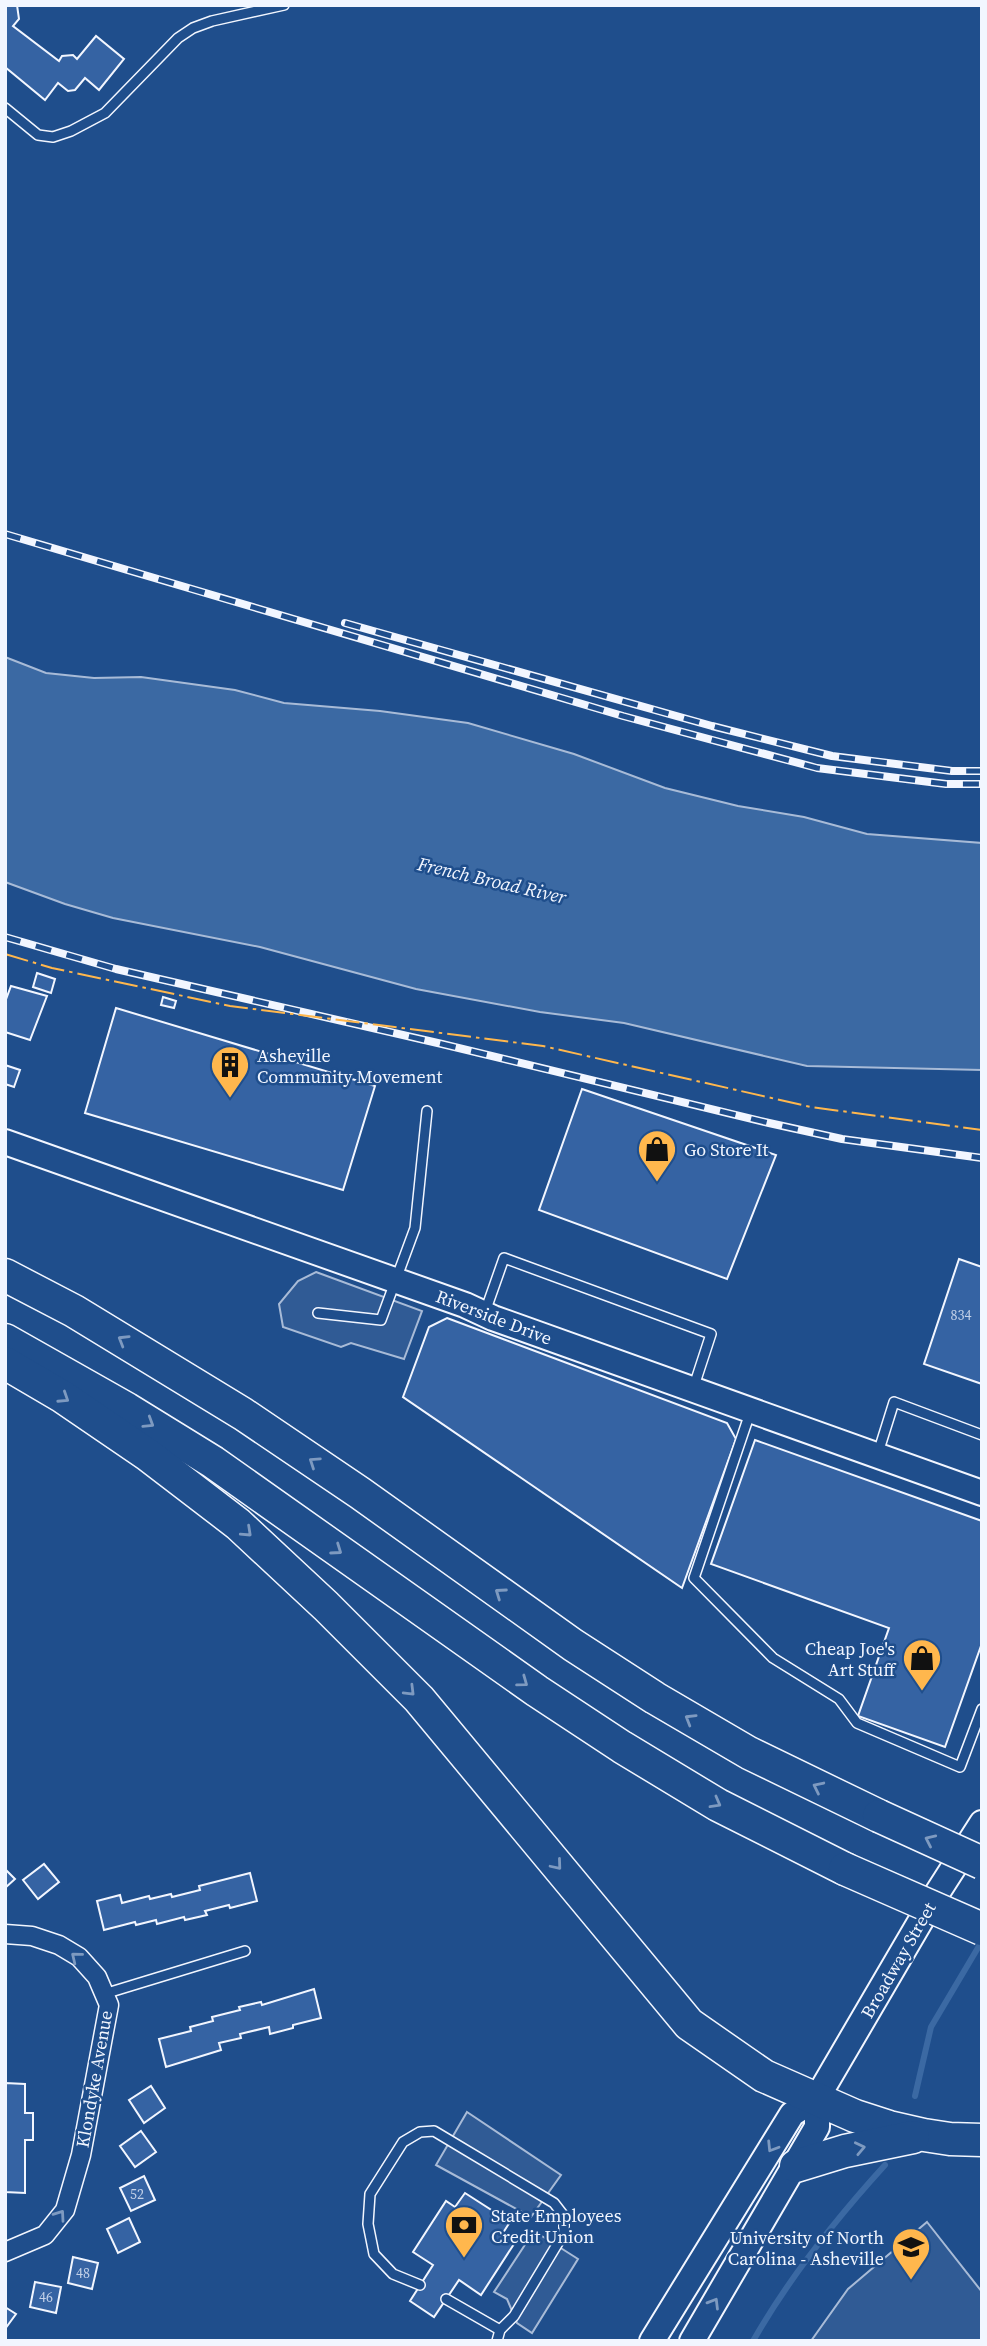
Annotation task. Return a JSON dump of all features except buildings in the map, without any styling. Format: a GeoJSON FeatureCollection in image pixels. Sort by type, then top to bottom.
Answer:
{"type":"FeatureCollection","features":[{"type":"Feature","properties":{"kind":"highway"},"geometry":{"type":"LineString","coordinates":[[5,1275],[86,1318],[243,1414],[360,1493],[573,1645],[655,1698],[749,1754],[982,1863]]}},
{"type":"Feature","properties":{"kind":"highway"},"geometry":{"type":"LineString","coordinates":[[5,1340],[127,1409],[213,1462],[537,1692],[718,1805],[845,1869],[982,1929]]}},
{"type":"Feature","properties":{"kind":"highway"},"geometry":{"type":"LineString","coordinates":[[5,1363],[63,1397],[137,1448],[238,1524],[326,1606],[419,1699],[689,2024],[764,2076],[855,2116],[924,2135],[982,2140]]}},
{"type":"Feature","properties":{"kind":"highway"},"geometry":{"type":"LineString","coordinates":[[796,2166],[845,2151],[924,2135]]}},
{"type":"Feature","properties":{"kind":"main road","name":"Riverside Drive"},"geometry":{"type":"LineString","coordinates":[[5,1142],[982,1493]]}},
{"type":"Feature","properties":{"kind":"main road","name":"Broadway Street"},"geometry":{"type":"LineString","coordinates":[[652,2341],[792,2114],[817,2098],[934,1898],[982,1823]]}},
{"type":"Feature","properties":{"kind":"main road","name":"Broadway Street"},"geometry":{"type":"LineString","coordinates":[[692,2341],[817,2127],[817,2098]]}},
{"type":"Feature","properties":{"kind":"street","name":"Klondyke Avenue"},"geometry":{"type":"LineString","coordinates":[[5,1934],[32,1936],[59,1945],[79,1957],[97,1977],[108,2005],[81,2155],[65,2210],[45,2235],[5,2252]]}},
{"type":"Feature","properties":{"kind":"lane"},"geometry":{"type":"LineString","coordinates":[[5,108],[38,135],[53,137],[71,131],[105,113],[178,38],[192,28],[284,5]]}},
{"type":"Feature","properties":{"kind":"lane"},"geometry":{"type":"LineString","coordinates":[[318,1313],[381,1320],[415,1228],[426,1111]]}},
{"type":"Feature","properties":{"kind":"lane"},"geometry":{"type":"LineString","coordinates":[[484,1314],[504,1258],[711,1334],[693,1389]]}},
{"type":"Feature","properties":{"kind":"lane"},"geometry":{"type":"LineString","coordinates":[[878,1455],[894,1402],[982,1434]]}},
{"type":"Feature","properties":{"kind":"lane"},"geometry":{"type":"LineString","coordinates":[[752,1409],[694,1578],[774,1658],[839,1699],[857,1723],[960,1767],[982,1709]]}},
{"type":"Feature","properties":{"kind":"lane"},"geometry":{"type":"LineString","coordinates":[[104,1994],[246,1951]]}},
{"type":"Feature","properties":{"kind":"lane"},"geometry":{"type":"LineString","coordinates":[[420,2286],[393,2274],[374,2254],[368,2224],[370,2194],[402,2142],[420,2133],[434,2131],[554,2203],[564,2216],[564,2232],[514,2316],[500,2330],[496,2341]]}},
{"type":"Feature","properties":{"kind":"lane"},"geometry":{"type":"LineString","coordinates":[[446,2299],[500,2330]]}},
{"type":"Feature","properties":{"kind":"shaded area"},"geometry":{"type":"Polygon","coordinates":[[[316,1272],[422,1311],[404,1359],[351,1343],[341,1347],[283,1327],[279,1304],[298,1281],[316,1272]]]}},
{"type":"Feature","properties":{"kind":"shaded area"},"geometry":{"type":"Polygon","coordinates":[[[467,2112],[561,2175],[531,2217],[436,2165],[467,2112]]]}},
{"type":"Feature","properties":{"kind":"shaded area","name":"University of North Carolina - Asheville"},"geometry":{"type":"Polygon","coordinates":[[[927,2222],[982,2292],[982,2341],[811,2341],[848,2289],[927,2222]]]}},
{"type":"Feature","properties":{"kind":"shaded area"},"geometry":{"type":"Polygon","coordinates":[[[534,2231],[578,2259],[532,2333],[517,2323],[507,2299],[494,2292],[534,2231]]]}},
{"type":"Feature","properties":{"kind":"water","name":"French Broad River"},"geometry":{"type":"Polygon","coordinates":[[[5,657],[46,673],[94,678],[141,677],[235,690],[284,703],[380,711],[468,723],[574,754],[665,788],[738,806],[804,817],[867,834],[982,843],[982,1070],[807,1066],[624,1023],[540,1012],[416,989],[260,947],[113,918],[5,882],[5,657]]]}},
{"type":"Feature","properties":{"kind":"waterway"},"geometry":{"type":"LineString","coordinates":[[915,2096],[931,2027],[982,1941]]}},
{"type":"Feature","properties":{"kind":"waterway"},"geometry":{"type":"LineString","coordinates":[[753,2341],[814,2249],[885,2165]]}},
{"type":"Feature","properties":{"kind":"railway"},"geometry":{"type":"LineString","coordinates":[[5,534],[623,716],[817,768],[946,784],[982,784]]}},
{"type":"Feature","properties":{"kind":"railway"},"geometry":{"type":"LineString","coordinates":[[345,623],[712,726],[832,756],[952,771],[982,771]]}},
{"type":"Feature","properties":{"kind":"railway"},"geometry":{"type":"LineString","coordinates":[[5,937],[116,969],[769,1123],[842,1139],[982,1158]]}},
{"type":"Feature","properties":{"kind":"power"},"geometry":{"type":"LineString","coordinates":[[5,954],[52,968],[230,1006],[543,1046],[811,1107],[982,1130]]}},
{"type":"Feature","properties":{"kind":"place","name":"Asheville Community Movement"},"geometry":{"type":"Point","coordinates":[230,1099]}},
{"type":"Feature","properties":{"kind":"place","name":"Go Store It"},"geometry":{"type":"Point","coordinates":[657,1183]}},
{"type":"Feature","properties":{"kind":"place","name":"Cheap Joe's Art Stuff"},"geometry":{"type":"Point","coordinates":[922,1692]}},
{"type":"Feature","properties":{"kind":"place","name":"State Employees Credit Union"},"geometry":{"type":"Point","coordinates":[464,2259]}},
{"type":"Feature","properties":{"kind":"place","name":"University of North Carolina - Asheville"},"geometry":{"type":"Point","coordinates":[911,2281]}}]}
